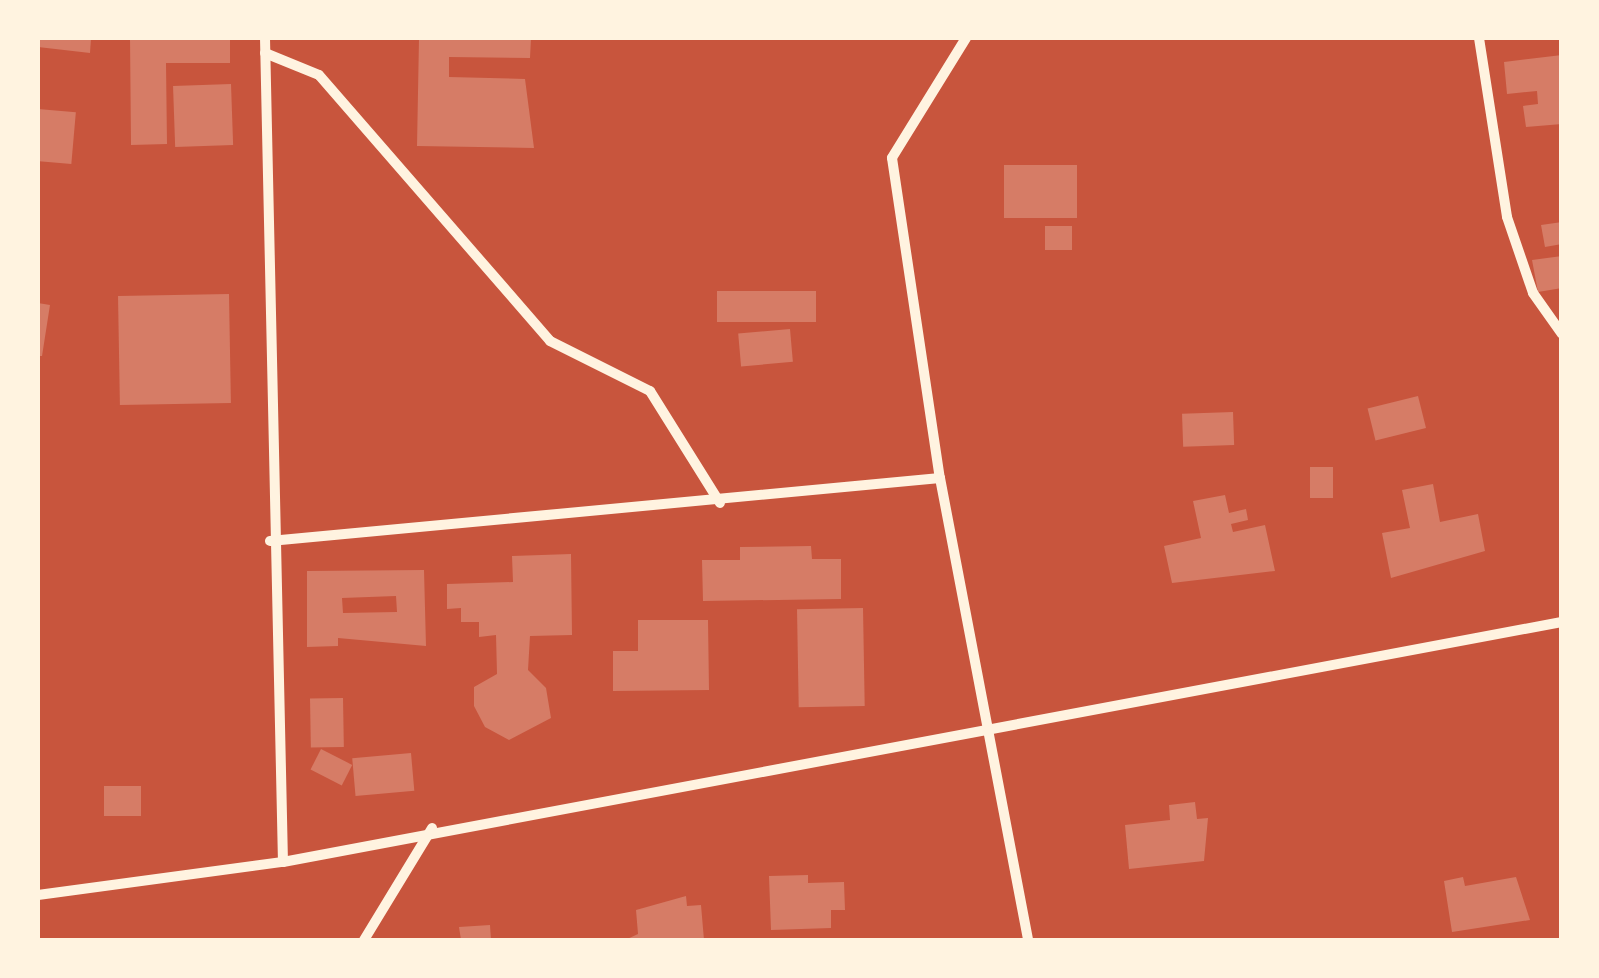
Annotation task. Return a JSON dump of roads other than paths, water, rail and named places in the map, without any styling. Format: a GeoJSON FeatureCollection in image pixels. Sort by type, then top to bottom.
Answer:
{"type":"FeatureCollection","features":[{"type":"Feature","properties":{"kind":"street"},"geometry":{"type":"LineString","coordinates":[[265,38],[270,541],[283,862]]}},
{"type":"Feature","properties":{"kind":"street"},"geometry":{"type":"LineString","coordinates":[[966,38],[892,158],[940,478],[993,733],[1028,940]]}},
{"type":"Feature","properties":{"kind":"street"},"geometry":{"type":"LineString","coordinates":[[1479,38],[1508,217],[1533,293],[1562,334]]}},
{"type":"Feature","properties":{"kind":"street"},"geometry":{"type":"LineString","coordinates":[[265,53],[319,75],[550,341],[650,392],[720,504]]}},
{"type":"Feature","properties":{"kind":"street"},"geometry":{"type":"LineString","coordinates":[[270,541],[720,504],[940,478]]}},
{"type":"Feature","properties":{"kind":"street"},"geometry":{"type":"LineString","coordinates":[[38,895],[283,862],[432,828],[993,733],[1562,622]]}},
{"type":"Feature","properties":{"kind":"street"},"geometry":{"type":"LineString","coordinates":[[364,940],[432,828]]}}]}
